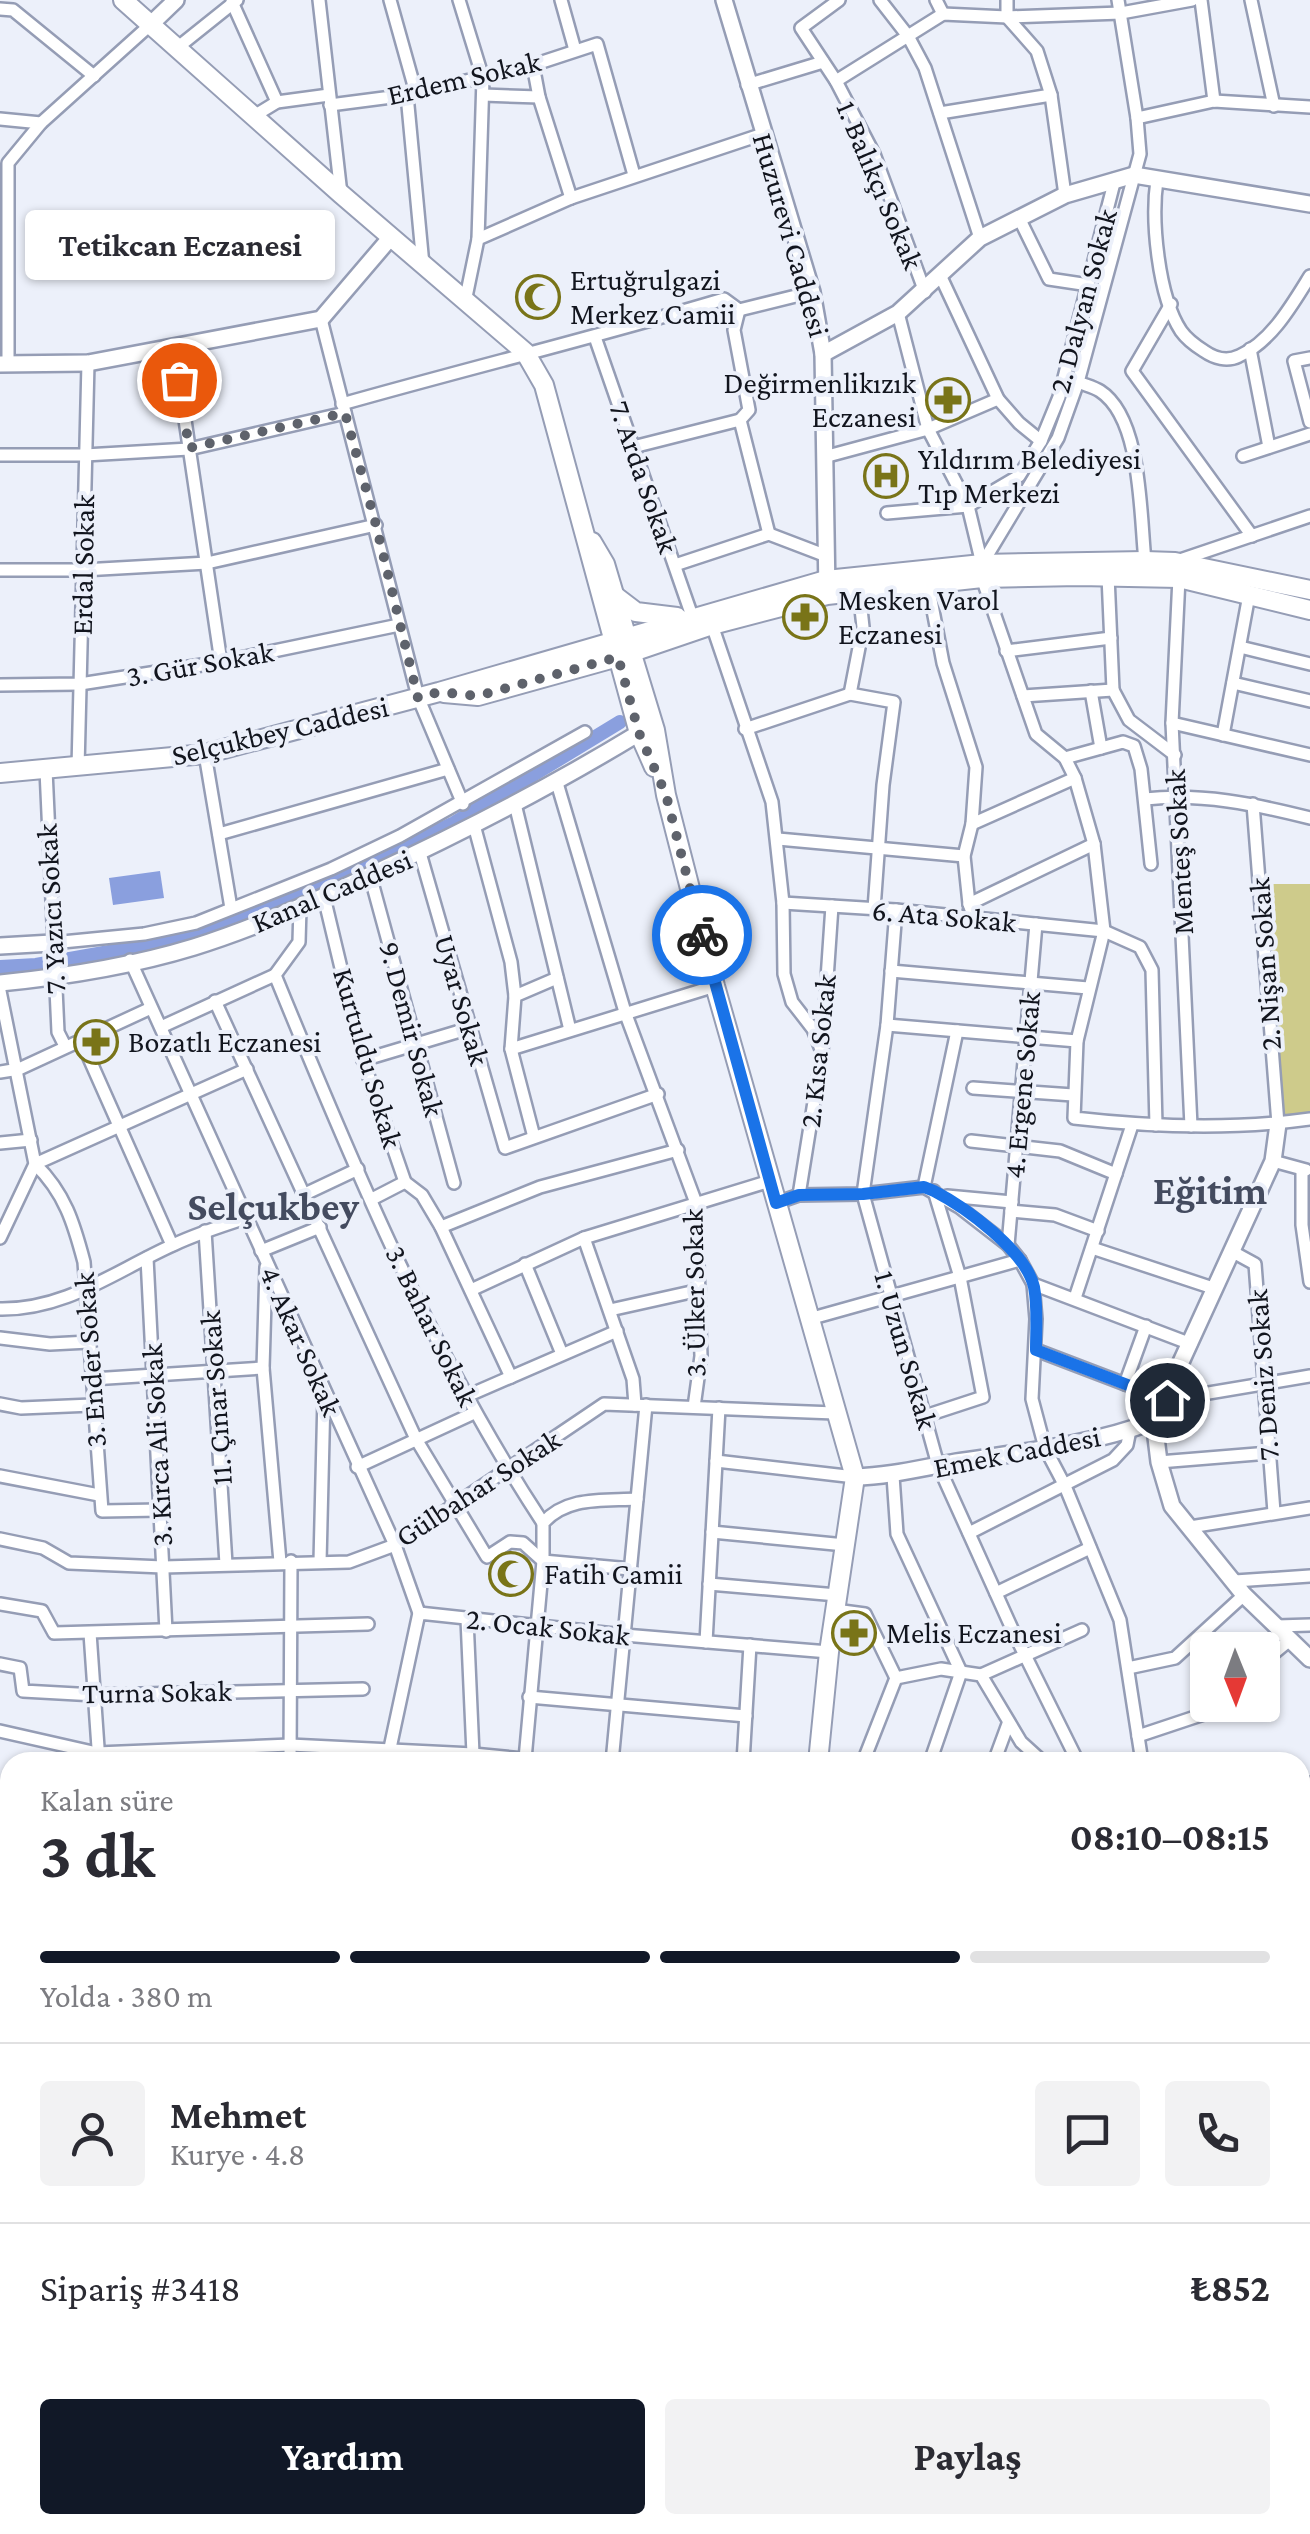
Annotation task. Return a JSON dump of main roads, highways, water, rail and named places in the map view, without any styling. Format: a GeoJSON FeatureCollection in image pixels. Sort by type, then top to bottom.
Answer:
{"type":"FeatureCollection","features":[{"type":"Feature","properties":{"kind":"main road"},"geometry":{"type":"LineString","coordinates":[[124,0],[340,194],[525,352],[544,385],[587,533],[591,564],[654,730],[666,795],[715,986],[856,1477],[829,1652],[819,1752]]}},
{"type":"Feature","properties":{"kind":"main road"},"geometry":{"type":"LineString","coordinates":[[587,533],[605,564],[615,596],[639,733],[666,795]]}},
{"type":"Feature","properties":{"kind":"main road"},"geometry":{"type":"LineString","coordinates":[[615,596],[625,607],[647,616],[692,616],[826,588],[982,571],[1145,561],[1310,610]]}},
{"type":"Feature","properties":{"kind":"main road"},"geometry":{"type":"LineString","coordinates":[[623,647],[712,625],[826,588],[860,592],[928,584],[982,571],[1108,576],[1177,570],[1310,590]]}},
{"type":"Feature","properties":{"kind":"main road"},"geometry":{"type":"LineString","coordinates":[[623,647],[692,616]]}},
{"type":"Feature","properties":{"kind":"main road","name":"Selçukbey Caddesi"},"geometry":{"type":"LineString","coordinates":[[0,773],[205,754],[439,692],[478,696],[623,647]]}},
{"type":"Feature","properties":{"kind":"water"},"geometry":{"type":"Polygon","coordinates":[[[160,871],[164,898],[113,905],[109,878],[160,871]]]}},
{"type":"Feature","properties":{"kind":"waterway"},"geometry":{"type":"LineString","coordinates":[[0,967],[36,965],[197,934],[335,879],[454,823],[620,722]]}},
{"type":"Feature","properties":{"kind":"place","name":"Ertuğrulgazi Merkez Camii"},"geometry":{"type":"Point","coordinates":[538,297]}},
{"type":"Feature","properties":{"kind":"place","name":"Tetikcan Eczanesi"},"geometry":{"type":"Point","coordinates":[179,380]}},
{"type":"Feature","properties":{"kind":"place","name":"Değirmenlikızık Eczanesi"},"geometry":{"type":"Point","coordinates":[948,400]}},
{"type":"Feature","properties":{"kind":"place","name":"Yıldırım Belediyesi Tıp Merkezi"},"geometry":{"type":"Point","coordinates":[886,476]}},
{"type":"Feature","properties":{"kind":"place","name":"Mesken Varol Eczanesi"},"geometry":{"type":"Point","coordinates":[805,617]}},
{"type":"Feature","properties":{"kind":"place","name":"Bozatlı Eczanesi"},"geometry":{"type":"Point","coordinates":[96,1042]}},
{"type":"Feature","properties":{"kind":"place","name":"Fatih Camii"},"geometry":{"type":"Point","coordinates":[511,1574]}},
{"type":"Feature","properties":{"kind":"place","name":"Melis Eczanesi"},"geometry":{"type":"Point","coordinates":[854,1633]}},
{"type":"Feature","properties":{"kind":"district","name":"Eğitim"},"geometry":{"type":"Point","coordinates":[1210,1190]}},
{"type":"Feature","properties":{"kind":"district","name":"Selçukbey"},"geometry":{"type":"Point","coordinates":[273,1206]}}]}
